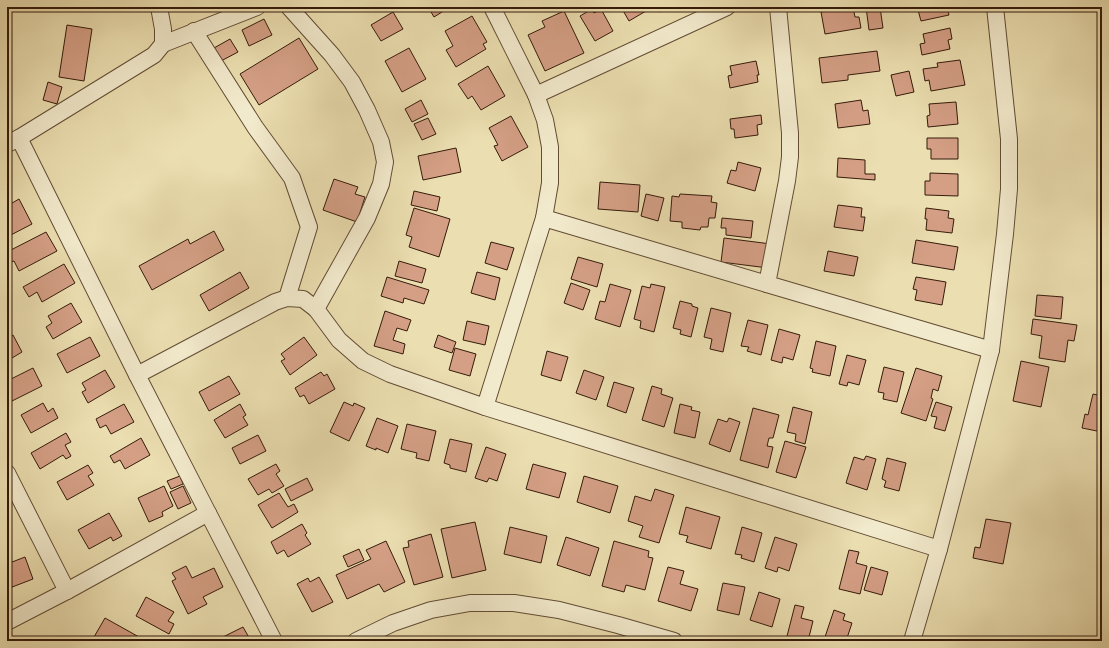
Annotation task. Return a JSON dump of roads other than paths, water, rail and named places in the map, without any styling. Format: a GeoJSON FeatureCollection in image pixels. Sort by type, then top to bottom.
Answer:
{"type":"FeatureCollection","features":[{"type":"Feature","properties":{"kind":"street"},"geometry":{"type":"LineString","coordinates":[[159,7],[163,30],[163,44]]}},
{"type":"Feature","properties":{"kind":"street"},"geometry":{"type":"LineString","coordinates":[[257,7],[163,44],[154,55],[13,141],[137,375],[274,641]]}},
{"type":"Feature","properties":{"kind":"street"},"geometry":{"type":"LineString","coordinates":[[289,7],[332,54],[352,82],[367,110],[381,142],[385,162],[381,184],[367,218],[316,309]]}},
{"type":"Feature","properties":{"kind":"street"},"geometry":{"type":"LineString","coordinates":[[485,407],[544,218],[550,183],[550,147],[545,120],[536,95],[492,7]]}},
{"type":"Feature","properties":{"kind":"street"},"geometry":{"type":"LineString","coordinates":[[536,95],[727,7]]}},
{"type":"Feature","properties":{"kind":"street"},"geometry":{"type":"LineString","coordinates":[[768,284],[790,158],[790,133],[778,7]]}},
{"type":"Feature","properties":{"kind":"street"},"geometry":{"type":"LineString","coordinates":[[912,641],[991,350],[1005,234],[1009,182],[1009,139],[995,7]]}},
{"type":"Feature","properties":{"kind":"street"},"geometry":{"type":"LineString","coordinates":[[194,31],[255,126],[292,178],[309,227],[288,298]]}},
{"type":"Feature","properties":{"kind":"street"},"geometry":{"type":"LineString","coordinates":[[544,218],[991,350]]}},
{"type":"Feature","properties":{"kind":"street"},"geometry":{"type":"LineString","coordinates":[[137,375],[275,302],[288,298],[302,299],[316,309],[339,340],[363,361],[390,374],[485,407],[938,548]]}},
{"type":"Feature","properties":{"kind":"street"},"geometry":{"type":"LineString","coordinates":[[7,473],[67,590]]}},
{"type":"Feature","properties":{"kind":"street"},"geometry":{"type":"LineString","coordinates":[[7,622],[208,513]]}},
{"type":"Feature","properties":{"kind":"street"},"geometry":{"type":"LineString","coordinates":[[356,641],[393,623],[431,610],[470,603],[514,603],[559,610],[674,641]]}}]}
